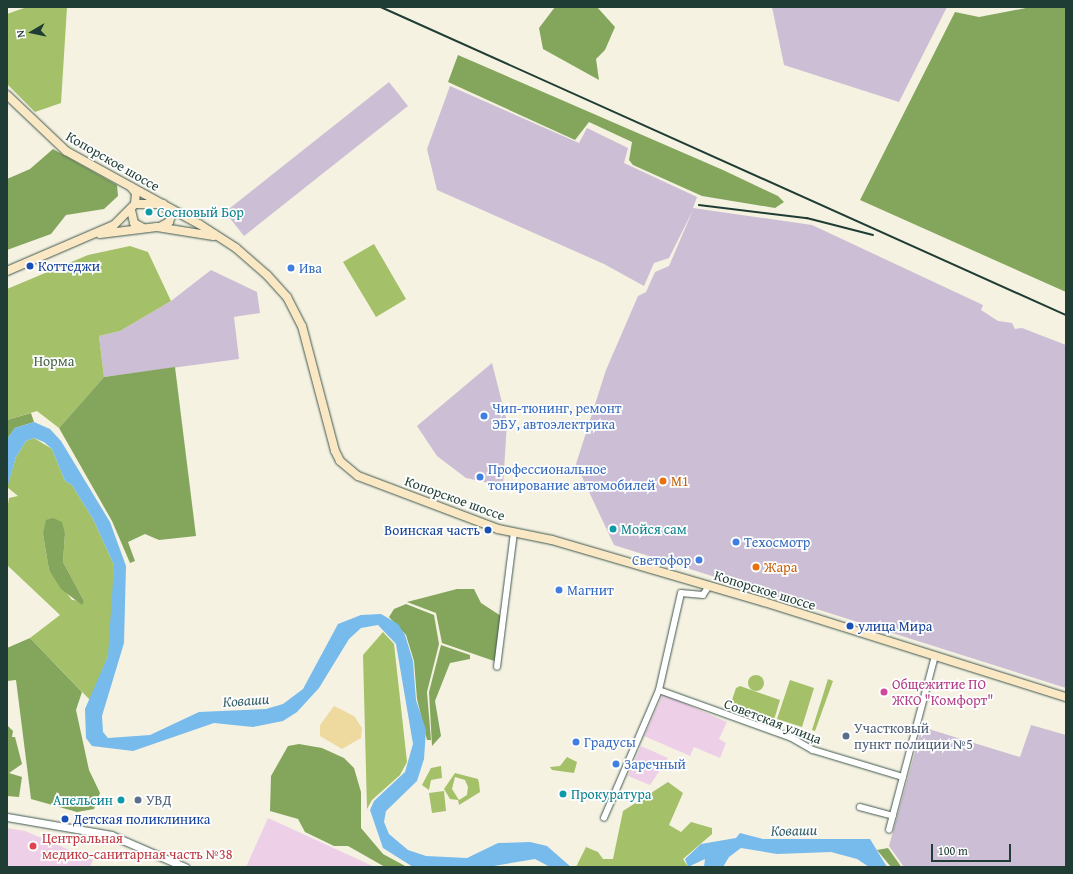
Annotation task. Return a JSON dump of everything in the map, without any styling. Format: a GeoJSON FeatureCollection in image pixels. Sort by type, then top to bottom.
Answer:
{"type":"FeatureCollection","features":[{"type":"Feature","properties":{"kind":"main road","name":"Копорское шоссе"},"geometry":{"type":"LineString","coordinates":[[7,95],[61,147],[222,238],[268,275],[295,311],[340,461],[358,476],[514,533],[552,540],[709,586],[1066,697]]}},
{"type":"Feature","properties":{"kind":"main road"},"geometry":{"type":"LineString","coordinates":[[131,187],[136,193],[133,207],[134,223],[143,228]]}},
{"type":"Feature","properties":{"kind":"main road"},"geometry":{"type":"LineString","coordinates":[[96,235],[133,207],[163,204],[170,211],[171,220],[157,228]]}},
{"type":"Feature","properties":{"kind":"main road"},"geometry":{"type":"LineString","coordinates":[[7,271],[96,235],[143,228],[157,228],[222,238]]}},
{"type":"Feature","properties":{"kind":"street"},"geometry":{"type":"LineString","coordinates":[[497,667],[514,533]]}},
{"type":"Feature","properties":{"kind":"street"},"geometry":{"type":"LineString","coordinates":[[604,818],[659,690],[681,593],[703,594],[709,586]]}},
{"type":"Feature","properties":{"kind":"street"},"geometry":{"type":"LineString","coordinates":[[889,830],[935,656]]}},
{"type":"Feature","properties":{"kind":"street","name":"Советская улица"},"geometry":{"type":"LineString","coordinates":[[659,690],[792,738],[813,750],[903,777]]}},
{"type":"Feature","properties":{"kind":"street"},"geometry":{"type":"LineString","coordinates":[[860,807],[893,816]]}},
{"type":"Feature","properties":{"kind":"street"},"geometry":{"type":"LineString","coordinates":[[7,817],[111,835],[185,867]]}},
{"type":"Feature","properties":{"kind":"shaded area"},"geometry":{"type":"Polygon","coordinates":[[[772,7],[947,7],[899,102],[784,65],[772,7]]]}},
{"type":"Feature","properties":{"kind":"shaded area"},"geometry":{"type":"Polygon","coordinates":[[[389,82],[408,106],[244,236],[225,212],[389,82]]]}},
{"type":"Feature","properties":{"kind":"shaded area"},"geometry":{"type":"Polygon","coordinates":[[[450,86],[579,143],[587,128],[628,148],[624,163],[697,197],[693,208],[812,225],[983,305],[981,310],[998,321],[1012,323],[1015,329],[1022,328],[1066,345],[1066,688],[614,545],[576,464],[606,370],[638,296],[646,292],[655,272],[669,266],[693,210],[669,258],[654,263],[644,286],[604,264],[437,190],[427,149],[450,86]]]}},
{"type":"Feature","properties":{"kind":"shaded area"},"geometry":{"type":"Polygon","coordinates":[[[211,270],[257,292],[260,313],[234,317],[239,359],[104,377],[99,336],[120,331],[171,301],[211,270]]]}},
{"type":"Feature","properties":{"kind":"shaded area"},"geometry":{"type":"Polygon","coordinates":[[[492,363],[507,422],[503,486],[466,478],[437,456],[417,426],[492,363]]]}},
{"type":"Feature","properties":{"kind":"shaded area"},"geometry":{"type":"Polygon","coordinates":[[[663,694],[727,722],[719,739],[726,743],[720,758],[694,747],[690,756],[644,736],[663,694]]]}},
{"type":"Feature","properties":{"kind":"shaded area"},"geometry":{"type":"Polygon","coordinates":[[[1031,725],[1066,735],[1066,867],[904,867],[889,846],[922,727],[1020,757],[1031,725]]]}},
{"type":"Feature","properties":{"kind":"shaded area"},"geometry":{"type":"Polygon","coordinates":[[[641,746],[668,758],[650,785],[628,776],[641,746]]]}},
{"type":"Feature","properties":{"kind":"shaded area"},"geometry":{"type":"Polygon","coordinates":[[[268,818],[375,867],[246,867],[268,818]]]}},
{"type":"Feature","properties":{"kind":"shaded area","name":"Центральная медико-санитарная часть №38"},"geometry":{"type":"Polygon","coordinates":[[[7,828],[25,831],[93,860],[90,867],[7,867],[7,828]]]}},
{"type":"Feature","properties":{"kind":"green space"},"geometry":{"type":"Polygon","coordinates":[[[27,7],[67,7],[61,103],[35,112],[7,84],[7,14],[27,7]]]}},
{"type":"Feature","properties":{"kind":"green space"},"geometry":{"type":"Polygon","coordinates":[[[555,7],[597,7],[615,27],[605,50],[596,59],[599,80],[543,49],[539,28],[555,7]]]}},
{"type":"Feature","properties":{"kind":"green space"},"geometry":{"type":"Polygon","coordinates":[[[1031,7],[1066,7],[1066,292],[860,200],[955,12],[979,17],[1031,7]]]}},
{"type":"Feature","properties":{"kind":"green space"},"geometry":{"type":"Polygon","coordinates":[[[458,55],[723,170],[778,196],[784,202],[775,208],[702,196],[633,165],[629,160],[632,142],[589,122],[575,140],[448,82],[458,55]]]}},
{"type":"Feature","properties":{"kind":"green space"},"geometry":{"type":"Polygon","coordinates":[[[53,149],[117,185],[118,196],[104,209],[66,215],[51,234],[7,250],[7,179],[30,169],[53,149]]]}},
{"type":"Feature","properties":{"kind":"green space"},"geometry":{"type":"Polygon","coordinates":[[[374,244],[406,299],[376,317],[343,262],[374,244]]]}},
{"type":"Feature","properties":{"kind":"green space","name":"Норма"},"geometry":{"type":"Polygon","coordinates":[[[130,246],[148,252],[171,301],[120,331],[99,336],[104,377],[59,428],[37,411],[7,420],[7,289],[88,255],[130,246]]]}},
{"type":"Feature","properties":{"kind":"green space"},"geometry":{"type":"Polygon","coordinates":[[[175,367],[196,536],[159,540],[145,534],[128,542],[135,561],[130,563],[112,521],[59,428],[104,377],[175,367]]]}},
{"type":"Feature","properties":{"kind":"green space"},"geometry":{"type":"Polygon","coordinates":[[[31,413],[34,422],[15,428],[7,439],[7,420],[31,413]]]}},
{"type":"Feature","properties":{"kind":"green space"},"geometry":{"type":"Polygon","coordinates":[[[34,438],[52,449],[65,481],[72,485],[93,519],[114,565],[112,639],[108,656],[90,700],[30,638],[60,615],[7,565],[7,510],[9,498],[18,496],[7,487],[16,457],[26,441],[34,438]],[[43,534],[49,570],[72,600],[84,601],[63,562],[65,534],[43,534]]]}},
{"type":"Feature","properties":{"kind":"green space"},"geometry":{"type":"Polygon","coordinates":[[[53,518],[62,522],[65,534],[63,562],[84,601],[82,605],[61,589],[49,570],[43,534],[46,520],[53,518]]]}},
{"type":"Feature","properties":{"kind":"green space"},"geometry":{"type":"Polygon","coordinates":[[[457,589],[474,589],[481,603],[501,616],[497,662],[442,643],[436,613],[407,602],[457,589]]]}},
{"type":"Feature","properties":{"kind":"green space"},"geometry":{"type":"Polygon","coordinates":[[[406,604],[434,615],[439,644],[427,692],[431,740],[427,740],[417,699],[414,661],[406,635],[389,617],[394,609],[406,604]]]}},
{"type":"Feature","properties":{"kind":"green space"},"geometry":{"type":"Polygon","coordinates":[[[383,632],[394,644],[407,762],[400,775],[372,800],[367,809],[363,655],[383,632]]]}},
{"type":"Feature","properties":{"kind":"green space"},"geometry":{"type":"Polygon","coordinates":[[[30,638],[82,692],[76,710],[89,770],[100,793],[94,809],[77,812],[31,799],[16,680],[7,681],[7,648],[30,638]]]}},
{"type":"Feature","properties":{"kind":"green space"},"geometry":{"type":"Polygon","coordinates":[[[441,645],[470,655],[470,659],[450,663],[435,701],[441,736],[432,746],[429,692],[441,645]]]}},
{"type":"Feature","properties":{"kind":"green space"},"geometry":{"type":"Polygon","coordinates":[[[753,675],[759,675],[764,680],[762,689],[759,691],[753,691],[748,686],[748,680],[753,675]]]}},
{"type":"Feature","properties":{"kind":"green space"},"geometry":{"type":"Polygon","coordinates":[[[828,679],[833,681],[815,731],[812,730],[828,679]]]}},
{"type":"Feature","properties":{"kind":"green space"},"geometry":{"type":"Polygon","coordinates":[[[790,680],[814,688],[802,727],[777,719],[790,680]]]}},
{"type":"Feature","properties":{"kind":"green space"},"geometry":{"type":"Polygon","coordinates":[[[740,686],[780,700],[774,720],[734,709],[731,703],[736,688],[740,686]]]}},
{"type":"Feature","properties":{"kind":"green space"},"geometry":{"type":"Polygon","coordinates":[[[7,725],[13,731],[12,737],[15,737],[22,764],[9,773],[22,777],[19,797],[7,796],[7,725]]]}},
{"type":"Feature","properties":{"kind":"green space"},"geometry":{"type":"Polygon","coordinates":[[[299,744],[322,748],[344,758],[354,768],[361,792],[361,828],[383,854],[407,867],[385,867],[348,846],[334,846],[305,832],[298,819],[270,811],[271,776],[288,746],[299,744]]]}},
{"type":"Feature","properties":{"kind":"green space"},"geometry":{"type":"Polygon","coordinates":[[[567,757],[577,762],[574,773],[552,770],[550,767],[560,766],[567,757]]]}},
{"type":"Feature","properties":{"kind":"green space"},"geometry":{"type":"Polygon","coordinates":[[[441,766],[442,778],[431,780],[429,790],[422,785],[431,768],[441,766]]]}},
{"type":"Feature","properties":{"kind":"green space"},"geometry":{"type":"Polygon","coordinates":[[[455,773],[478,779],[480,792],[459,805],[458,800],[450,799],[444,789],[455,773]],[[455,777],[452,789],[459,800],[467,795],[468,787],[465,780],[455,777]]]}},
{"type":"Feature","properties":{"kind":"green space"},"geometry":{"type":"Polygon","coordinates":[[[668,782],[683,793],[669,825],[681,832],[691,822],[712,828],[712,834],[683,859],[688,867],[576,867],[586,847],[598,852],[603,859],[613,859],[623,811],[668,782]]]}},
{"type":"Feature","properties":{"kind":"green space"},"geometry":{"type":"Polygon","coordinates":[[[444,791],[446,811],[432,813],[429,793],[444,791]]]}},
{"type":"Feature","properties":{"kind":"green space"},"geometry":{"type":"Polygon","coordinates":[[[888,848],[901,867],[891,867],[877,850],[888,848]]]}},
{"type":"Feature","properties":{"kind":"sand"},"geometry":{"type":"Polygon","coordinates":[[[334,706],[354,716],[362,728],[361,738],[342,749],[320,736],[320,725],[334,706]]]}},
{"type":"Feature","properties":{"kind":"water"},"geometry":{"type":"Polygon","coordinates":[[[34,422],[50,429],[61,441],[110,522],[126,566],[124,643],[102,716],[103,732],[108,738],[150,735],[199,712],[266,709],[283,704],[303,689],[338,624],[361,615],[381,614],[398,624],[405,635],[413,661],[416,700],[426,730],[424,759],[417,781],[386,811],[384,822],[389,834],[408,850],[426,856],[467,858],[498,843],[530,842],[547,846],[571,867],[550,867],[535,859],[488,867],[413,867],[383,848],[370,810],[374,801],[405,772],[413,744],[396,644],[378,625],[361,628],[349,639],[319,688],[297,712],[283,721],[253,727],[214,723],[133,751],[92,746],[86,738],[85,709],[108,656],[114,565],[93,519],[72,485],[65,481],[52,449],[44,442],[34,438],[26,441],[16,457],[7,488],[7,439],[15,428],[34,422]]]}},
{"type":"Feature","properties":{"kind":"water"},"geometry":{"type":"Polygon","coordinates":[[[740,833],[763,839],[870,839],[887,867],[869,867],[857,859],[831,852],[777,854],[741,848],[729,857],[723,867],[704,867],[705,859],[688,867],[685,859],[701,844],[736,838],[740,833]]]}},
{"type":"Feature","properties":{"kind":"railway"},"geometry":{"type":"LineString","coordinates":[[381,7],[1066,315]]}},
{"type":"Feature","properties":{"kind":"railway"},"geometry":{"type":"LineString","coordinates":[[699,205],[807,218],[873,235]]}},
{"type":"Feature","properties":{"kind":"place","name":"Сосновый Бор"},"geometry":{"type":"Point","coordinates":[149,212]}},
{"type":"Feature","properties":{"kind":"place","name":"Коттеджи"},"geometry":{"type":"Point","coordinates":[30,266]}},
{"type":"Feature","properties":{"kind":"place","name":"Ива"},"geometry":{"type":"Point","coordinates":[291,268]}},
{"type":"Feature","properties":{"kind":"place","name":"Чип-тюнинг, ремонт ЭБУ, автоэлектрика"},"geometry":{"type":"Point","coordinates":[484,416]}},
{"type":"Feature","properties":{"kind":"place","name":"Профессиональное тонирование автомобилей"},"geometry":{"type":"Point","coordinates":[480,477]}},
{"type":"Feature","properties":{"kind":"place","name":"М1"},"geometry":{"type":"Point","coordinates":[663,481]}},
{"type":"Feature","properties":{"kind":"place","name":"Мойся сам"},"geometry":{"type":"Point","coordinates":[613,529]}},
{"type":"Feature","properties":{"kind":"place","name":"Воинская часть"},"geometry":{"type":"Point","coordinates":[488,530]}},
{"type":"Feature","properties":{"kind":"place","name":"Техосмотр"},"geometry":{"type":"Point","coordinates":[736,542]}},
{"type":"Feature","properties":{"kind":"place","name":"Светофор"},"geometry":{"type":"Point","coordinates":[699,560]}},
{"type":"Feature","properties":{"kind":"place","name":"Жара"},"geometry":{"type":"Point","coordinates":[756,567]}},
{"type":"Feature","properties":{"kind":"place","name":"Магнит"},"geometry":{"type":"Point","coordinates":[559,590]}},
{"type":"Feature","properties":{"kind":"place","name":"улица Мира"},"geometry":{"type":"Point","coordinates":[850,626]}},
{"type":"Feature","properties":{"kind":"place","name":"Общежитие ПО ЖКО \"Комфорт\""},"geometry":{"type":"Point","coordinates":[884,692]}},
{"type":"Feature","properties":{"kind":"place","name":"Участковый пункт полиции №5"},"geometry":{"type":"Point","coordinates":[846,736]}},
{"type":"Feature","properties":{"kind":"place","name":"Градусы"},"geometry":{"type":"Point","coordinates":[576,742]}},
{"type":"Feature","properties":{"kind":"place","name":"Заречный"},"geometry":{"type":"Point","coordinates":[616,764]}},
{"type":"Feature","properties":{"kind":"place","name":"Прокуратура"},"geometry":{"type":"Point","coordinates":[563,794]}},
{"type":"Feature","properties":{"kind":"place","name":"Апельсин"},"geometry":{"type":"Point","coordinates":[121,800]}},
{"type":"Feature","properties":{"kind":"place","name":"УВД"},"geometry":{"type":"Point","coordinates":[138,800]}},
{"type":"Feature","properties":{"kind":"place","name":"Детская поликлиника"},"geometry":{"type":"Point","coordinates":[65,819]}},
{"type":"Feature","properties":{"kind":"place","name":"Центральная медико-санитарная часть №38"},"geometry":{"type":"Point","coordinates":[33,846]}},
{"type":"Feature","properties":{"kind":"water label","name":"Коваши"},"geometry":{"type":"Point","coordinates":[246,700]}},
{"type":"Feature","properties":{"kind":"water label","name":"Коваши"},"geometry":{"type":"Point","coordinates":[794,830]}}]}
